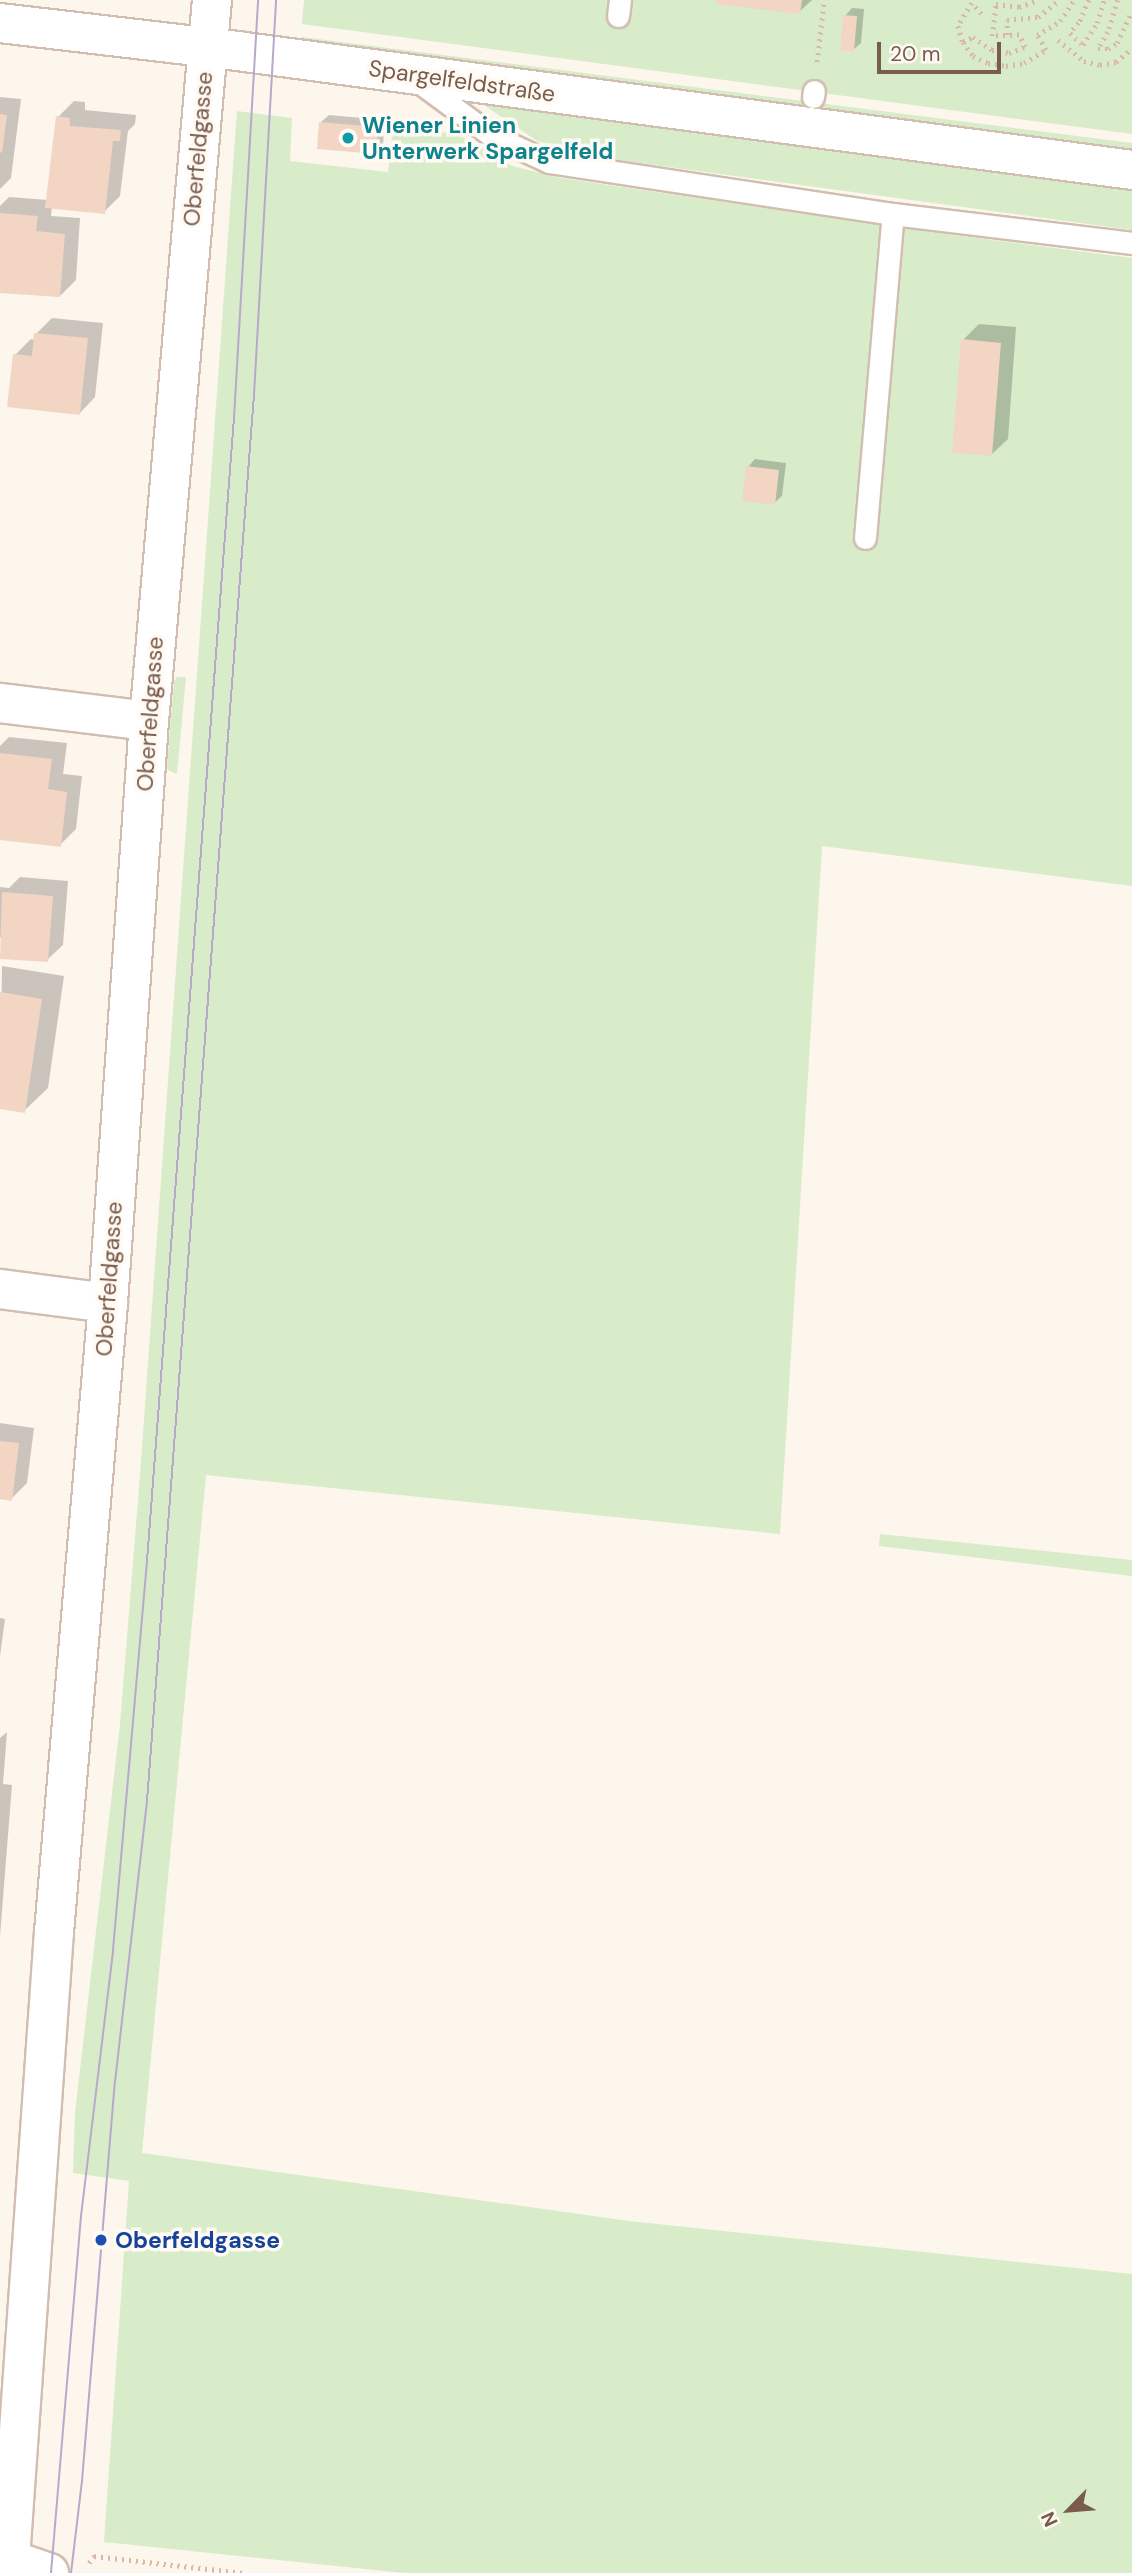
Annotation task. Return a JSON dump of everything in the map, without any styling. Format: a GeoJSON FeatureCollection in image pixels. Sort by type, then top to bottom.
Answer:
{"type":"FeatureCollection","features":[{"type":"Feature","properties":{"kind":"street","name":"Oberfeldgasse"},"geometry":{"type":"LineString","coordinates":[[7,2563],[55,1918],[108,1303],[149,721],[212,0]]}},
{"type":"Feature","properties":{"kind":"street","name":"Spargelfeldstraße"},"geometry":{"type":"LineString","coordinates":[[0,23],[1132,170]]}},
{"type":"Feature","properties":{"kind":"street"},"geometry":{"type":"LineString","coordinates":[[0,703],[149,721]]}},
{"type":"Feature","properties":{"kind":"street"},"geometry":{"type":"LineString","coordinates":[[0,1289],[108,1303]]}},
{"type":"Feature","properties":{"kind":"street"},"geometry":{"type":"LineString","coordinates":[[7,2563],[49,2573]]}},
{"type":"Feature","properties":{"kind":"lane"},"geometry":{"type":"LineString","coordinates":[[409,74],[491,135],[549,162],[893,214],[1132,243]]}},
{"type":"Feature","properties":{"kind":"lane"},"geometry":{"type":"LineString","coordinates":[[865,538],[893,214]]}},
{"type":"Feature","properties":{"kind":"path"},"geometry":{"type":"LineString","coordinates":[[813,94],[824,0]]}},
{"type":"Feature","properties":{"kind":"path"},"geometry":{"type":"LineString","coordinates":[[963,41],[973,37],[992,50],[1009,52],[1026,47],[1019,35],[992,36],[996,4],[1019,7],[1039,0]]}},
{"type":"Feature","properties":{"kind":"path"},"geometry":{"type":"LineString","coordinates":[[1007,36],[1007,20],[1038,17],[1059,0]]}},
{"type":"Feature","properties":{"kind":"path"},"geometry":{"type":"LineString","coordinates":[[981,14],[974,1],[958,26],[963,41],[973,56],[988,63],[1006,66],[1024,63],[1046,50],[1037,35],[1060,21],[1074,0]]}},
{"type":"Feature","properties":{"kind":"path"},"geometry":{"type":"LineString","coordinates":[[1089,0],[1079,23],[1070,33],[1083,44],[1097,23],[1104,0]]}},
{"type":"Feature","properties":{"kind":"path"},"geometry":{"type":"LineString","coordinates":[[1118,0],[1108,32],[1098,49],[1108,49],[1117,43],[1132,11]]}},
{"type":"Feature","properties":{"kind":"path"},"geometry":{"type":"LineString","coordinates":[[1058,40],[1084,61],[1100,65],[1116,62],[1132,48]]}},
{"type":"Feature","properties":{"kind":"path"},"geometry":{"type":"LineString","coordinates":[[82,2573],[94,2556],[244,2573]]}},
{"type":"Feature","properties":{"kind":"green space"},"geometry":{"type":"Polygon","coordinates":[[[304,0],[1132,0],[1132,134],[302,24],[304,0]]]}},
{"type":"Feature","properties":{"kind":"green space"},"geometry":{"type":"Polygon","coordinates":[[[302,37],[1132,143],[1132,155],[302,48],[302,37]]]}},
{"type":"Feature","properties":{"kind":"green space"},"geometry":{"type":"Polygon","coordinates":[[[478,101],[1132,184],[1132,230],[603,158],[537,141],[478,101]]]}},
{"type":"Feature","properties":{"kind":"green space"},"geometry":{"type":"Polygon","coordinates":[[[237,111],[292,118],[290,161],[388,172],[393,127],[458,134],[512,166],[561,178],[931,232],[1132,258],[1132,886],[822,846],[780,1534],[206,1475],[142,2153],[629,2221],[1132,2274],[1132,2573],[404,2573],[104,2542],[129,2181],[73,2173],[75,2113],[120,1724],[237,111]]]}},
{"type":"Feature","properties":{"kind":"green space"},"geometry":{"type":"Polygon","coordinates":[[[177,677],[186,677],[177,774],[168,770],[167,765],[174,681],[177,677]]]}},
{"type":"Feature","properties":{"kind":"green space"},"geometry":{"type":"Polygon","coordinates":[[[880,1534],[1132,1560],[1132,1576],[879,1546],[880,1534]]]}},
{"type":"Feature","properties":{"kind":"building"},"geometry":{"type":"Polygon","coordinates":[[[716,0],[802,0],[800,14],[716,4],[716,0]]]}},
{"type":"Feature","properties":{"kind":"building"},"geometry":{"type":"Polygon","coordinates":[[[843,15],[857,16],[854,52],[840,51],[843,15]]]}},
{"type":"Feature","properties":{"kind":"building"},"geometry":{"type":"Polygon","coordinates":[[[0,114],[7,115],[2,153],[0,152],[0,114]]]}},
{"type":"Feature","properties":{"kind":"building"},"geometry":{"type":"Polygon","coordinates":[[[56,116],[70,118],[70,126],[121,130],[120,141],[113,141],[105,214],[45,208],[56,116]]]}},
{"type":"Feature","properties":{"kind":"building","name":"Wiener Linien Unterwerk Spargelfeld"},"geometry":{"type":"Polygon","coordinates":[[[319,122],[378,127],[376,154],[317,149],[319,122]]]}},
{"type":"Feature","properties":{"kind":"building"},"geometry":{"type":"Polygon","coordinates":[[[0,213],[38,216],[36,231],[65,234],[60,297],[0,293],[0,213]]]}},
{"type":"Feature","properties":{"kind":"building"},"geometry":{"type":"Polygon","coordinates":[[[34,333],[88,338],[80,415],[7,407],[13,354],[32,356],[34,333]]]}},
{"type":"Feature","properties":{"kind":"building"},"geometry":{"type":"Polygon","coordinates":[[[961,339],[1001,343],[992,456],[952,453],[961,339]]]}},
{"type":"Feature","properties":{"kind":"building"},"geometry":{"type":"Polygon","coordinates":[[[746,466],[779,470],[775,505],[742,501],[746,466]]]}},
{"type":"Feature","properties":{"kind":"building"},"geometry":{"type":"Polygon","coordinates":[[[0,753],[52,759],[48,789],[67,792],[61,847],[0,840],[0,753]]]}},
{"type":"Feature","properties":{"kind":"building"},"geometry":{"type":"Polygon","coordinates":[[[2,892],[53,896],[48,962],[0,959],[2,892]]]}},
{"type":"Feature","properties":{"kind":"building"},"geometry":{"type":"Polygon","coordinates":[[[0,992],[42,999],[25,1113],[0,1109],[0,992]]]}},
{"type":"Feature","properties":{"kind":"building"},"geometry":{"type":"Polygon","coordinates":[[[0,1441],[19,1443],[12,1501],[0,1499],[0,1441]]]}},
{"type":"Feature","properties":{"kind":"tram line"},"geometry":{"type":"LineString","coordinates":[[51,2573],[81,2216],[113,1950],[147,1561],[234,418],[258,0]]}},
{"type":"Feature","properties":{"kind":"tram line"},"geometry":{"type":"LineString","coordinates":[[71,2573],[82,2481],[115,2082],[147,1801],[254,395],[276,0]]}},
{"type":"Feature","properties":{"kind":"place","name":"Wiener Linien Unterwerk Spargelfeld"},"geometry":{"type":"Point","coordinates":[348,138]}},
{"type":"Feature","properties":{"kind":"place","name":"Oberfeldgasse"},"geometry":{"type":"Point","coordinates":[101,2240]}}]}
